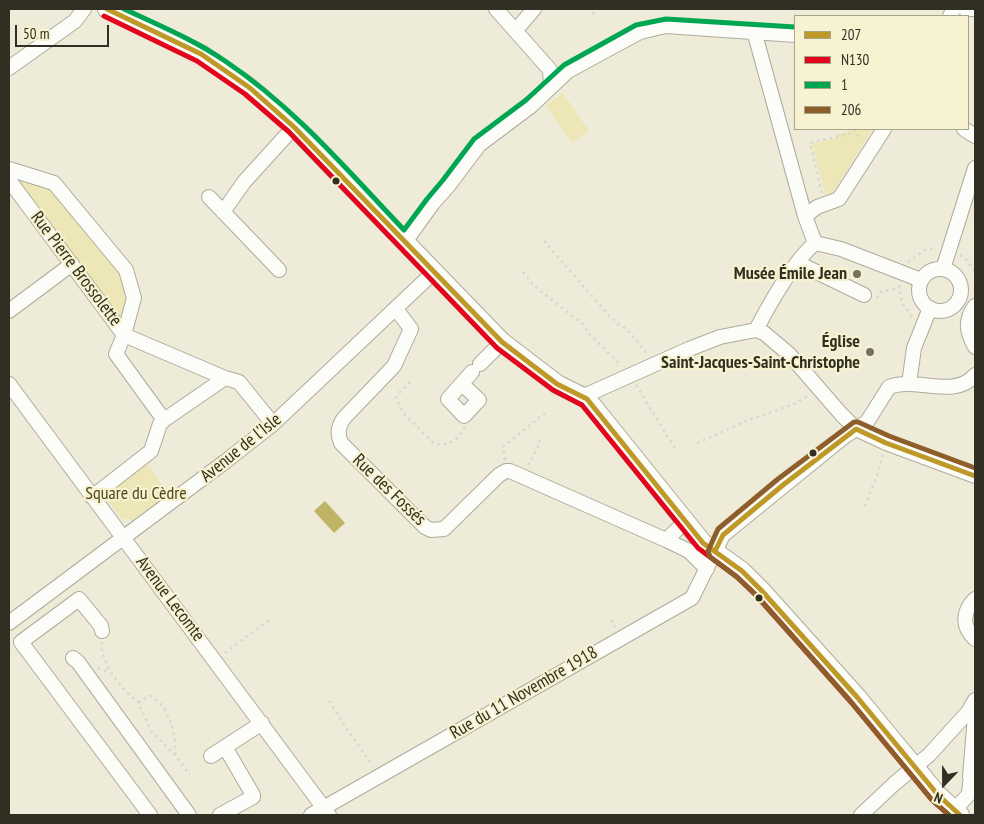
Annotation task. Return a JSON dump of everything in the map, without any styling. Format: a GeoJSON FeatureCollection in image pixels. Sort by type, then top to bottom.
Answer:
{"type":"FeatureCollection","features":[{"type":"Feature","properties":{"kind":"main road"},"geometry":{"type":"LineString","coordinates":[[107,9],[201,54],[250,88],[294,127],[502,342],[557,384],[584,396],[703,543],[742,570],[761,590],[857,697],[955,814]]}},
{"type":"Feature","properties":{"kind":"street"},"geometry":{"type":"LineString","coordinates":[[9,68],[75,21],[84,9]]}},
{"type":"Feature","properties":{"kind":"street"},"geometry":{"type":"LineString","coordinates":[[496,9],[550,70],[551,86]]}},
{"type":"Feature","properties":{"kind":"street"},"geometry":{"type":"LineString","coordinates":[[516,30],[534,9]]}},
{"type":"Feature","properties":{"kind":"street"},"geometry":{"type":"LineString","coordinates":[[965,9],[975,9]]}},
{"type":"Feature","properties":{"kind":"street"},"geometry":{"type":"LineString","coordinates":[[405,242],[479,145],[531,106],[568,71],[640,32],[666,26],[794,35]]}},
{"type":"Feature","properties":{"kind":"street"},"geometry":{"type":"LineString","coordinates":[[754,31],[805,216],[815,243]]}},
{"type":"Feature","properties":{"kind":"street"},"geometry":{"type":"LineString","coordinates":[[550,70],[568,71]]}},
{"type":"Feature","properties":{"kind":"street"},"geometry":{"type":"LineString","coordinates":[[223,212],[244,182],[294,127]]}},
{"type":"Feature","properties":{"kind":"street"},"geometry":{"type":"LineString","coordinates":[[805,216],[817,207],[840,199],[883,130]]}},
{"type":"Feature","properties":{"kind":"street"},"geometry":{"type":"LineString","coordinates":[[943,269],[975,168]]}},
{"type":"Feature","properties":{"kind":"street","name":"Rue Pierre Brossolette"},"geometry":{"type":"LineString","coordinates":[[9,169],[54,183],[126,270],[134,298],[124,335]]}},
{"type":"Feature","properties":{"kind":"street","name":"Rue Pierre Brossolette"},"geometry":{"type":"LineString","coordinates":[[9,180],[124,335],[225,378],[239,382],[273,424]]}},
{"type":"Feature","properties":{"kind":"street"},"geometry":{"type":"LineString","coordinates":[[209,197],[280,270]]}},
{"type":"Feature","properties":{"kind":"street"},"geometry":{"type":"LineString","coordinates":[[756,330],[763,315],[805,252],[815,243]]}},
{"type":"Feature","properties":{"kind":"street"},"geometry":{"type":"LineString","coordinates":[[815,243],[841,250],[921,280]]}},
{"type":"Feature","properties":{"kind":"street"},"geometry":{"type":"LineString","coordinates":[[798,263],[870,297]]}},
{"type":"Feature","properties":{"kind":"street"},"geometry":{"type":"LineString","coordinates":[[9,311],[72,264]]}},
{"type":"Feature","properties":{"kind":"street"},"geometry":{"type":"LineString","coordinates":[[943,269],[954,275],[958,280],[960,293],[956,301],[949,308],[943,310],[930,308],[921,299],[919,286],[921,280],[930,271],[943,269]]}},
{"type":"Feature","properties":{"kind":"street","name":"Avenue de l'Isle"},"geometry":{"type":"LineString","coordinates":[[9,623],[273,424],[434,272]]}},
{"type":"Feature","properties":{"kind":"street"},"geometry":{"type":"LineString","coordinates":[[956,301],[973,309],[967,320],[967,328],[975,347]]}},
{"type":"Feature","properties":{"kind":"street"},"geometry":{"type":"LineString","coordinates":[[930,308],[914,348],[907,384],[958,385],[968,382],[975,375]]}},
{"type":"Feature","properties":{"kind":"street","name":"Rue des Fossés"},"geometry":{"type":"LineString","coordinates":[[396,309],[411,330],[394,366],[344,418],[339,426],[338,435],[341,443],[425,527],[431,530],[444,529],[506,471]]}},
{"type":"Feature","properties":{"kind":"street"},"geometry":{"type":"LineString","coordinates":[[584,396],[720,337],[756,330],[764,333],[789,354],[856,429],[886,443],[975,476]]}},
{"type":"Feature","properties":{"kind":"street"},"geometry":{"type":"LineString","coordinates":[[124,335],[116,354],[164,420]]}},
{"type":"Feature","properties":{"kind":"street"},"geometry":{"type":"LineString","coordinates":[[462,384],[479,400],[464,416],[448,399],[476,368],[502,342]]}},
{"type":"Feature","properties":{"kind":"street"},"geometry":{"type":"LineString","coordinates":[[92,497],[151,451],[160,424],[164,420],[225,378]]}},
{"type":"Feature","properties":{"kind":"street","name":"Avenue Lecomte"},"geometry":{"type":"LineString","coordinates":[[9,384],[327,811]]}},
{"type":"Feature","properties":{"kind":"street","name":"Rue du 11 Novembre 1918"},"geometry":{"type":"LineString","coordinates":[[311,815],[327,811],[692,598],[723,535],[790,479],[867,422],[889,388],[907,384]]}},
{"type":"Feature","properties":{"kind":"street"},"geometry":{"type":"LineString","coordinates":[[506,471],[522,476],[689,551],[707,569]]}},
{"type":"Feature","properties":{"kind":"street"},"geometry":{"type":"LineString","coordinates":[[666,540],[686,521]]}},
{"type":"Feature","properties":{"kind":"street"},"geometry":{"type":"LineString","coordinates":[[102,631],[91,613],[79,599],[21,642],[150,815]]}},
{"type":"Feature","properties":{"kind":"street"},"geometry":{"type":"LineString","coordinates":[[975,599],[968,606],[964,618],[966,626],[975,639]]}},
{"type":"Feature","properties":{"kind":"street"},"geometry":{"type":"LineString","coordinates":[[73,658],[78,662],[189,815]]}},
{"type":"Feature","properties":{"kind":"street"},"geometry":{"type":"LineString","coordinates":[[861,815],[929,755],[968,712],[975,700]]}},
{"type":"Feature","properties":{"kind":"street"},"geometry":{"type":"LineString","coordinates":[[955,814],[969,794],[975,716]]}},
{"type":"Feature","properties":{"kind":"street"},"geometry":{"type":"LineString","coordinates":[[211,756],[262,723]]}},
{"type":"Feature","properties":{"kind":"street"},"geometry":{"type":"LineString","coordinates":[[220,815],[253,797],[225,747]]}},
{"type":"Feature","properties":{"kind":"path"},"geometry":{"type":"LineString","coordinates":[[593,14],[596,9]]}},
{"type":"Feature","properties":{"kind":"path"},"geometry":{"type":"LineString","coordinates":[[823,196],[810,143],[855,131],[866,142]]}},
{"type":"Feature","properties":{"kind":"path"},"geometry":{"type":"LineString","coordinates":[[544,241],[605,311],[619,325],[627,329],[656,364]]}},
{"type":"Feature","properties":{"kind":"path"},"geometry":{"type":"LineString","coordinates":[[523,272],[534,286],[583,324],[590,335],[630,375],[677,452]]}},
{"type":"Feature","properties":{"kind":"path"},"geometry":{"type":"LineString","coordinates":[[870,297],[880,292],[899,288]]}},
{"type":"Feature","properties":{"kind":"path"},"geometry":{"type":"LineString","coordinates":[[410,382],[399,392],[396,398],[403,413],[432,442],[444,446],[459,437],[467,423],[464,416]]}},
{"type":"Feature","properties":{"kind":"path"},"geometry":{"type":"LineString","coordinates":[[697,443],[746,421],[792,405],[820,390]]}},
{"type":"Feature","properties":{"kind":"path"},"geometry":{"type":"LineString","coordinates":[[506,471],[503,446],[545,413]]}},
{"type":"Feature","properties":{"kind":"path"},"geometry":{"type":"LineString","coordinates":[[522,476],[540,443],[539,437]]}},
{"type":"Feature","properties":{"kind":"path"},"geometry":{"type":"LineString","coordinates":[[865,506],[877,475],[886,443]]}},
{"type":"Feature","properties":{"kind":"path"},"geometry":{"type":"LineString","coordinates":[[226,652],[270,619]]}},
{"type":"Feature","properties":{"kind":"path"},"geometry":{"type":"LineString","coordinates":[[611,620],[616,629]]}},
{"type":"Feature","properties":{"kind":"path"},"geometry":{"type":"LineString","coordinates":[[102,631],[102,652],[109,670],[125,691],[138,702],[147,726],[190,775]]}},
{"type":"Feature","properties":{"kind":"path"},"geometry":{"type":"LineString","coordinates":[[138,702],[150,696],[164,707],[171,725],[175,747],[174,755]]}},
{"type":"Feature","properties":{"kind":"path"},"geometry":{"type":"LineString","coordinates":[[330,701],[374,768]]}},
{"type":"Feature","properties":{"kind":"green space"},"geometry":{"type":"Polygon","coordinates":[[[563,93],[589,131],[572,143],[546,105],[563,93]]]}},
{"type":"Feature","properties":{"kind":"green space"},"geometry":{"type":"Polygon","coordinates":[[[872,130],[833,192],[825,194],[812,144],[836,138],[836,135],[848,131],[872,130]]]}},
{"type":"Feature","properties":{"kind":"green space"},"geometry":{"type":"Polygon","coordinates":[[[9,169],[54,183],[126,270],[134,298],[124,335],[9,169]]]}},
{"type":"Feature","properties":{"kind":"green space","name":"Square du Cèdre"},"geometry":{"type":"Polygon","coordinates":[[[146,463],[169,494],[133,520],[122,519],[108,501],[111,488],[146,463]]]}},
{"type":"Feature","properties":{"kind":"shaded area"},"geometry":{"type":"Polygon","coordinates":[[[325,501],[345,523],[334,533],[314,511],[325,501]]]}},
{"type":"Feature","properties":{"kind":"transit line","name":"207"},"geometry":{"type":"LineString","coordinates":[[107,9],[201,54],[250,88],[294,127],[502,342],[557,384],[587,399],[703,543],[742,571],[761,590],[857,697],[938,795],[960,815]]}},
{"type":"Feature","properties":{"kind":"transit line","name":"1"},"geometry":{"type":"LineString","coordinates":[[124,9],[201,46],[250,79],[297,119],[404,230],[474,139],[526,100],[564,65],[636,25],[666,19],[794,27]]}},
{"type":"Feature","properties":{"kind":"transit line","name":"N130"},"geometry":{"type":"LineString","coordinates":[[104,16],[197,61],[245,94],[289,132],[497,348],[553,390],[582,405],[698,548],[737,577],[756,595],[851,702],[932,800],[949,815]]}},
{"type":"Feature","properties":{"kind":"transit line","name":"206"},"geometry":{"type":"LineString","coordinates":[[949,815],[932,800],[851,702],[756,595],[737,577],[710,557],[708,551],[718,529],[778,479],[854,422],[975,468]]}},
{"type":"Feature","properties":{"kind":"transit line","name":"207"},"geometry":{"type":"LineString","coordinates":[[715,551],[723,535],[783,485],[856,429],[886,443],[975,476]]}},
{"type":"Feature","properties":{"kind":"place","name":"Musée Émile Jean"},"geometry":{"type":"Point","coordinates":[857,274]}},
{"type":"Feature","properties":{"kind":"place","name":"Église Saint-Jacques-Saint-Christophe"},"geometry":{"type":"Point","coordinates":[870,352]}}]}
